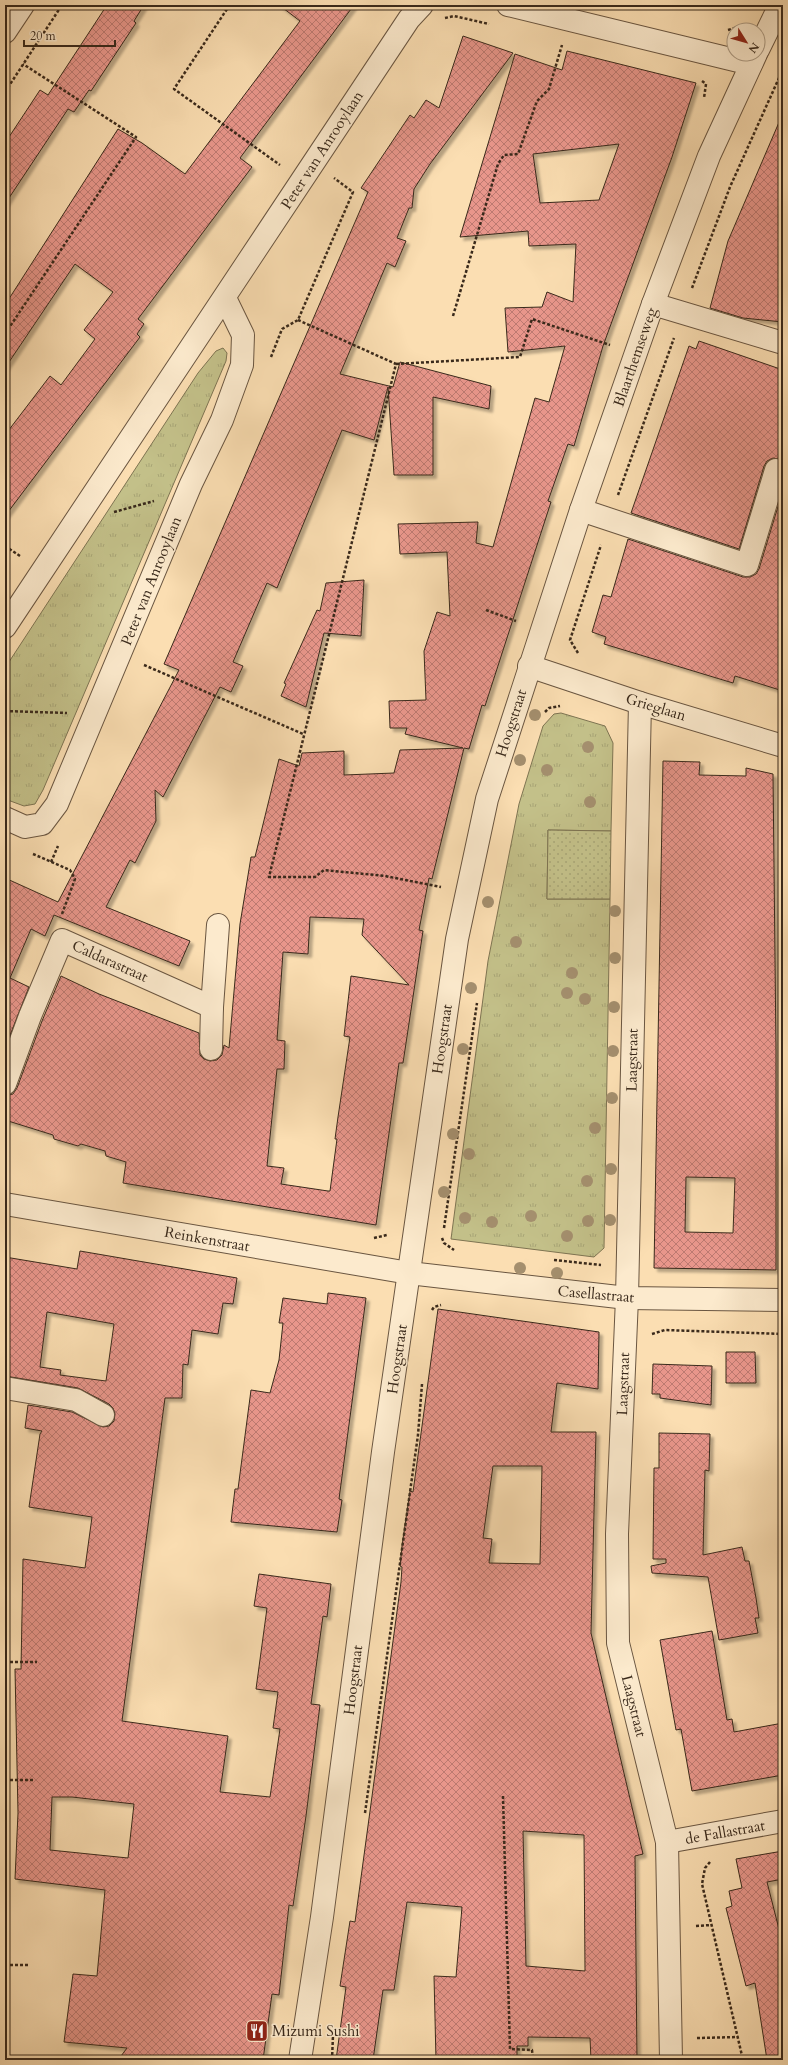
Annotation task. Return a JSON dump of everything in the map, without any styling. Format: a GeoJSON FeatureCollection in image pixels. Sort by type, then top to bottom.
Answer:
{"type":"FeatureCollection","features":[{"type":"Feature","properties":{"kind":"street"},"geometry":{"type":"LineString","coordinates":[[5,32],[23,5]]}},
{"type":"Feature","properties":{"kind":"street","name":"Peter van Anrooylaan"},"geometry":{"type":"LineString","coordinates":[[5,627],[409,19],[422,5]]}},
{"type":"Feature","properties":{"kind":"street"},"geometry":{"type":"LineString","coordinates":[[508,5],[726,50]]}},
{"type":"Feature","properties":{"kind":"street","name":"Blaarthemseweg"},"geometry":{"type":"LineString","coordinates":[[766,34],[780,5]]}},
{"type":"Feature","properties":{"kind":"street","name":"Blaarthemseweg"},"geometry":{"type":"LineString","coordinates":[[529,666],[653,304],[709,156],[752,62]]}},
{"type":"Feature","properties":{"kind":"street","name":"Peter van Anrooylaan"},"geometry":{"type":"LineString","coordinates":[[5,818],[25,827],[42,824],[57,804],[121,655],[191,484],[222,420],[242,366],[242,335],[225,298]]}},
{"type":"Feature","properties":{"kind":"street"},"geometry":{"type":"LineString","coordinates":[[653,304],[783,343]]}},
{"type":"Feature","properties":{"kind":"street"},"geometry":{"type":"LineString","coordinates":[[582,510],[747,565],[776,470]]}},
{"type":"Feature","properties":{"kind":"street","name":"Grieglaan"},"geometry":{"type":"LineString","coordinates":[[529,666],[640,703],[783,746]]}},
{"type":"Feature","properties":{"kind":"street","name":"Hoogstraat"},"geometry":{"type":"LineString","coordinates":[[300,2060],[322,1917],[384,1452],[457,939],[487,799],[529,666]]}},
{"type":"Feature","properties":{"kind":"street","name":"Laagstraat"},"geometry":{"type":"LineString","coordinates":[[640,703],[627,1298],[617,1534],[618,1643],[667,1842],[671,2060]]}},
{"type":"Feature","properties":{"kind":"street"},"geometry":{"type":"LineString","coordinates":[[211,1049],[212,1007],[218,925]]}},
{"type":"Feature","properties":{"kind":"street","name":"Caldarastraat"},"geometry":{"type":"LineString","coordinates":[[5,1084],[30,1016],[62,940],[212,1007]]}},
{"type":"Feature","properties":{"kind":"street","name":"Reinkenstraat"},"geometry":{"type":"LineString","coordinates":[[5,1204],[409,1274]]}},
{"type":"Feature","properties":{"kind":"street","name":"Casellastraat"},"geometry":{"type":"LineString","coordinates":[[409,1274],[627,1298],[783,1300]]}},
{"type":"Feature","properties":{"kind":"street"},"geometry":{"type":"LineString","coordinates":[[5,1388],[76,1400],[102,1415]]}},
{"type":"Feature","properties":{"kind":"street","name":"de Fallastraat"},"geometry":{"type":"LineString","coordinates":[[667,1842],[783,1821]]}},
{"type":"Feature","properties":{"kind":"path"},"geometry":{"type":"LineString","coordinates":[[5,92],[62,5]]}},
{"type":"Feature","properties":{"kind":"path"},"geometry":{"type":"LineString","coordinates":[[227,9],[174,89],[281,166]]}},
{"type":"Feature","properties":{"kind":"path"},"geometry":{"type":"LineString","coordinates":[[441,22],[445,18],[454,16],[493,25]]}},
{"type":"Feature","properties":{"kind":"path"},"geometry":{"type":"LineString","coordinates":[[453,316],[498,164],[504,155],[518,154],[537,101],[549,89],[562,43],[570,44]]}},
{"type":"Feature","properties":{"kind":"path"},"geometry":{"type":"LineString","coordinates":[[5,334],[136,137],[23,64]]}},
{"type":"Feature","properties":{"kind":"path"},"geometry":{"type":"LineString","coordinates":[[580,658],[570,640],[610,520],[682,313],[730,187],[783,69]]}},
{"type":"Feature","properties":{"kind":"path"},"geometry":{"type":"LineString","coordinates":[[696,76],[706,84],[703,105]]}},
{"type":"Feature","properties":{"kind":"path"},"geometry":{"type":"LineString","coordinates":[[270,358],[282,329],[298,320],[353,192],[333,177],[337,171]]}},
{"type":"Feature","properties":{"kind":"path"},"geometry":{"type":"LineString","coordinates":[[298,320],[396,364],[520,357],[532,319],[616,347]]}},
{"type":"Feature","properties":{"kind":"path"},"geometry":{"type":"LineString","coordinates":[[396,364],[269,877],[315,877],[324,870],[385,876],[467,892]]}},
{"type":"Feature","properties":{"kind":"path"},"geometry":{"type":"LineString","coordinates":[[87,505],[104,515],[166,498],[191,484]]}},
{"type":"Feature","properties":{"kind":"path"},"geometry":{"type":"LineString","coordinates":[[5,546],[24,559]]}},
{"type":"Feature","properties":{"kind":"path"},"geometry":{"type":"LineString","coordinates":[[121,655],[304,734]]}},
{"type":"Feature","properties":{"kind":"path"},"geometry":{"type":"LineString","coordinates":[[5,711],[96,714]]}},
{"type":"Feature","properties":{"kind":"path"},"geometry":{"type":"LineString","coordinates":[[51,862],[60,840]]}},
{"type":"Feature","properties":{"kind":"path"},"geometry":{"type":"LineString","coordinates":[[31,853],[70,870],[75,879],[55,930],[62,940]]}},
{"type":"Feature","properties":{"kind":"path"},"geometry":{"type":"LineString","coordinates":[[440,887],[442,880]]}},
{"type":"Feature","properties":{"kind":"path"},"geometry":{"type":"LineString","coordinates":[[431,1312],[434,1307],[444,1304],[457,1305],[461,1279],[465,1251],[454,1250],[444,1242],[442,1236],[447,1222],[477,1002]]}},
{"type":"Feature","properties":{"kind":"path"},"geometry":{"type":"LineString","coordinates":[[549,1260],[602,1265],[605,1260]]}},
{"type":"Feature","properties":{"kind":"path"},"geometry":{"type":"LineString","coordinates":[[650,1339],[652,1334],[665,1330],[783,1334]]}},
{"type":"Feature","properties":{"kind":"path"},"geometry":{"type":"LineString","coordinates":[[364,1821],[418,1434],[422,1380]]}},
{"type":"Feature","properties":{"kind":"path"},"geometry":{"type":"LineString","coordinates":[[5,1662],[37,1662]]}},
{"type":"Feature","properties":{"kind":"path"},"geometry":{"type":"LineString","coordinates":[[5,1780],[35,1780]]}},
{"type":"Feature","properties":{"kind":"path"},"geometry":{"type":"LineString","coordinates":[[503,1796],[510,2049],[532,2050],[533,2060]]}},
{"type":"Feature","properties":{"kind":"path"},"geometry":{"type":"LineString","coordinates":[[712,1859],[706,1868],[702,1884],[743,2060]]}},
{"type":"Feature","properties":{"kind":"path"},"geometry":{"type":"LineString","coordinates":[[5,1965],[30,1965]]}},
{"type":"Feature","properties":{"kind":"path"},"geometry":{"type":"LineString","coordinates":[[332,2060],[333,2030]]}},
{"type":"Feature","properties":{"kind":"path"},"geometry":{"type":"LineString","coordinates":[[695,2038],[738,2037]]}},
{"type":"Feature","properties":{"kind":"green space"},"geometry":{"type":"Polygon","coordinates":[[[223,348],[227,353],[226,361],[43,790],[35,804],[24,806],[5,799],[5,668],[198,373],[216,351],[223,348]]]}},
{"type":"Feature","properties":{"kind":"green space"},"geometry":{"type":"Polygon","coordinates":[[[561,713],[605,726],[613,743],[611,831],[548,830],[547,899],[610,899],[604,1248],[594,1257],[451,1239],[488,961],[519,804],[543,726],[554,714],[561,713]]]}},
{"type":"Feature","properties":{"kind":"green space"},"geometry":{"type":"Polygon","coordinates":[[[548,830],[611,831],[610,899],[547,899],[548,830]]]}},
{"type":"Feature","properties":{"kind":"building"},"geometry":{"type":"Polygon","coordinates":[[[107,5],[144,5],[134,21],[136,23],[91,91],[89,90],[74,112],[68,109],[5,204],[5,143],[40,90],[48,95],[107,5]]]}},
{"type":"Feature","properties":{"kind":"building"},"geometry":{"type":"Polygon","coordinates":[[[279,5],[354,5],[240,158],[252,167],[138,319],[144,324],[137,334],[140,337],[5,516],[5,435],[50,376],[61,385],[95,339],[84,330],[113,292],[75,264],[5,368],[5,305],[118,129],[142,143],[185,174],[300,21],[279,5]]]}},
{"type":"Feature","properties":{"kind":"building"},"geometry":{"type":"Polygon","coordinates":[[[463,36],[513,53],[430,164],[414,189],[412,208],[409,208],[397,238],[406,241],[395,267],[387,263],[340,374],[393,387],[400,362],[491,386],[489,409],[433,397],[433,475],[394,475],[388,387],[374,440],[342,430],[277,588],[267,583],[233,662],[243,666],[231,692],[220,687],[163,797],[155,790],[156,821],[135,863],[130,860],[106,907],[190,941],[179,966],[54,915],[45,936],[31,929],[10,978],[29,987],[5,1048],[5,878],[58,902],[179,670],[164,664],[368,192],[361,188],[410,115],[414,118],[426,100],[439,108],[463,36]]]}},
{"type":"Feature","properties":{"kind":"building"},"geometry":{"type":"Polygon","coordinates":[[[567,51],[696,83],[672,157],[603,346],[574,446],[568,444],[548,501],[551,502],[485,706],[482,705],[469,749],[464,748],[432,879],[429,878],[419,930],[423,931],[403,1063],[399,1063],[376,1225],[123,1183],[126,1162],[106,1156],[105,1151],[81,1144],[78,1146],[54,1139],[53,1135],[5,1120],[5,1096],[13,1094],[17,1088],[42,1021],[61,976],[99,994],[199,1033],[200,1055],[204,1059],[210,1061],[217,1060],[222,1055],[224,1045],[229,1048],[240,924],[251,857],[255,857],[279,759],[299,766],[302,753],[344,751],[344,775],[394,773],[400,750],[463,748],[405,734],[407,728],[390,728],[389,701],[426,700],[424,651],[437,612],[450,616],[447,552],[400,554],[398,524],[478,522],[476,543],[493,547],[535,398],[549,402],[565,346],[508,352],[505,308],[542,307],[547,292],[573,302],[576,244],[529,246],[528,231],[460,237],[515,54],[562,70],[567,51]],[[619,144],[533,154],[540,203],[599,200],[619,144]],[[310,917],[308,954],[283,952],[277,1040],[285,1041],[284,1069],[277,1069],[267,1166],[284,1168],[281,1184],[330,1191],[337,1139],[335,1139],[350,1037],[344,1036],[351,976],[409,985],[362,935],[364,919],[310,917]]]}},
{"type":"Feature","properties":{"kind":"building"},"geometry":{"type":"Polygon","coordinates":[[[783,113],[783,322],[743,318],[710,308],[728,241],[783,113]]]}},
{"type":"Feature","properties":{"kind":"building"},"geometry":{"type":"Polygon","coordinates":[[[699,341],[783,370],[783,460],[773,458],[767,461],[764,466],[739,549],[631,513],[689,346],[696,349],[699,341]]]}},
{"type":"Feature","properties":{"kind":"building"},"geometry":{"type":"Polygon","coordinates":[[[783,490],[783,691],[735,676],[733,683],[604,644],[606,637],[592,632],[603,595],[611,597],[628,539],[743,577],[750,577],[756,574],[759,569],[783,490]]]}},
{"type":"Feature","properties":{"kind":"building"},"geometry":{"type":"Polygon","coordinates":[[[364,580],[361,636],[324,633],[306,707],[281,696],[286,684],[284,683],[317,610],[320,611],[326,583],[364,580]]]}},
{"type":"Feature","properties":{"kind":"building"},"geometry":{"type":"Polygon","coordinates":[[[663,761],[700,762],[699,775],[746,776],[746,768],[773,774],[776,1049],[776,1270],[654,1268],[663,761]],[[686,1177],[685,1232],[733,1233],[735,1178],[686,1177]]]}},
{"type":"Feature","properties":{"kind":"building"},"geometry":{"type":"Polygon","coordinates":[[[80,1251],[237,1278],[233,1304],[223,1303],[218,1334],[192,1330],[188,1365],[183,1364],[182,1398],[165,1398],[122,1721],[228,1736],[220,1792],[270,1797],[280,1729],[273,1728],[278,1692],[256,1689],[267,1608],[254,1606],[259,1574],[331,1584],[327,1617],[323,1616],[311,1704],[320,1705],[306,1816],[293,1906],[289,1905],[279,1995],[272,1994],[263,2060],[118,2060],[127,2048],[64,2042],[73,1974],[97,1976],[105,1890],[15,1879],[18,1813],[15,1669],[21,1669],[23,1559],[85,1568],[92,1517],[29,1507],[40,1434],[42,1431],[25,1428],[28,1405],[72,1412],[103,1427],[109,1426],[114,1421],[115,1414],[113,1408],[109,1404],[78,1388],[5,1376],[5,1257],[77,1269],[80,1251]],[[47,1312],[40,1367],[61,1370],[60,1375],[106,1381],[114,1324],[47,1312]],[[52,1797],[50,1850],[128,1858],[134,1804],[72,1797],[52,1797]]]}},
{"type":"Feature","properties":{"kind":"building"},"geometry":{"type":"Polygon","coordinates":[[[328,1293],[366,1298],[339,1499],[342,1500],[337,1532],[231,1522],[235,1489],[238,1489],[251,1390],[270,1393],[279,1360],[283,1323],[279,1323],[283,1298],[327,1304],[328,1293]]]}},
{"type":"Feature","properties":{"kind":"building"},"geometry":{"type":"Polygon","coordinates":[[[438,1309],[599,1332],[598,1389],[557,1383],[551,1432],[596,1432],[591,1633],[643,1854],[635,1856],[637,2060],[591,2060],[590,2038],[528,2037],[528,2046],[517,2046],[517,2060],[436,2060],[434,1976],[456,1977],[462,1907],[407,1902],[394,1990],[383,1990],[373,2060],[336,2060],[346,1987],[340,1986],[350,1921],[355,1922],[401,1582],[402,1567],[400,1566],[402,1546],[410,1491],[413,1492],[438,1309]],[[493,1466],[483,1538],[492,1539],[489,1563],[540,1564],[542,1466],[493,1466]],[[523,1831],[526,1966],[585,1971],[584,1835],[523,1831]]]}},
{"type":"Feature","properties":{"kind":"building"},"geometry":{"type":"Polygon","coordinates":[[[726,1352],[755,1352],[756,1383],[726,1383],[726,1352]]]}},
{"type":"Feature","properties":{"kind":"building"},"geometry":{"type":"Polygon","coordinates":[[[653,1364],[712,1366],[711,1405],[660,1398],[660,1394],[652,1394],[653,1364]]]}},
{"type":"Feature","properties":{"kind":"building"},"geometry":{"type":"Polygon","coordinates":[[[659,1433],[710,1434],[709,1471],[705,1470],[703,1555],[742,1547],[745,1561],[749,1561],[756,1598],[759,1618],[755,1618],[758,1633],[719,1640],[708,1577],[652,1573],[651,1566],[666,1563],[666,1559],[653,1559],[654,1468],[659,1468],[659,1433]]]}},
{"type":"Feature","properties":{"kind":"building"},"geometry":{"type":"Polygon","coordinates":[[[712,1631],[727,1720],[732,1719],[734,1732],[783,1723],[783,1775],[692,1791],[681,1729],[676,1730],[660,1640],[712,1631]]]}},
{"type":"Feature","properties":{"kind":"building"},"geometry":{"type":"Polygon","coordinates":[[[783,1851],[783,1879],[767,1882],[783,1945],[783,2060],[767,2060],[755,1983],[746,1986],[726,1908],[732,1906],[729,1891],[742,1888],[736,1859],[783,1851]]]}},
{"type":"Feature","properties":{"kind":"place","name":"Mizumi Sushi"},"geometry":{"type":"Point","coordinates":[257,2031]}}]}
